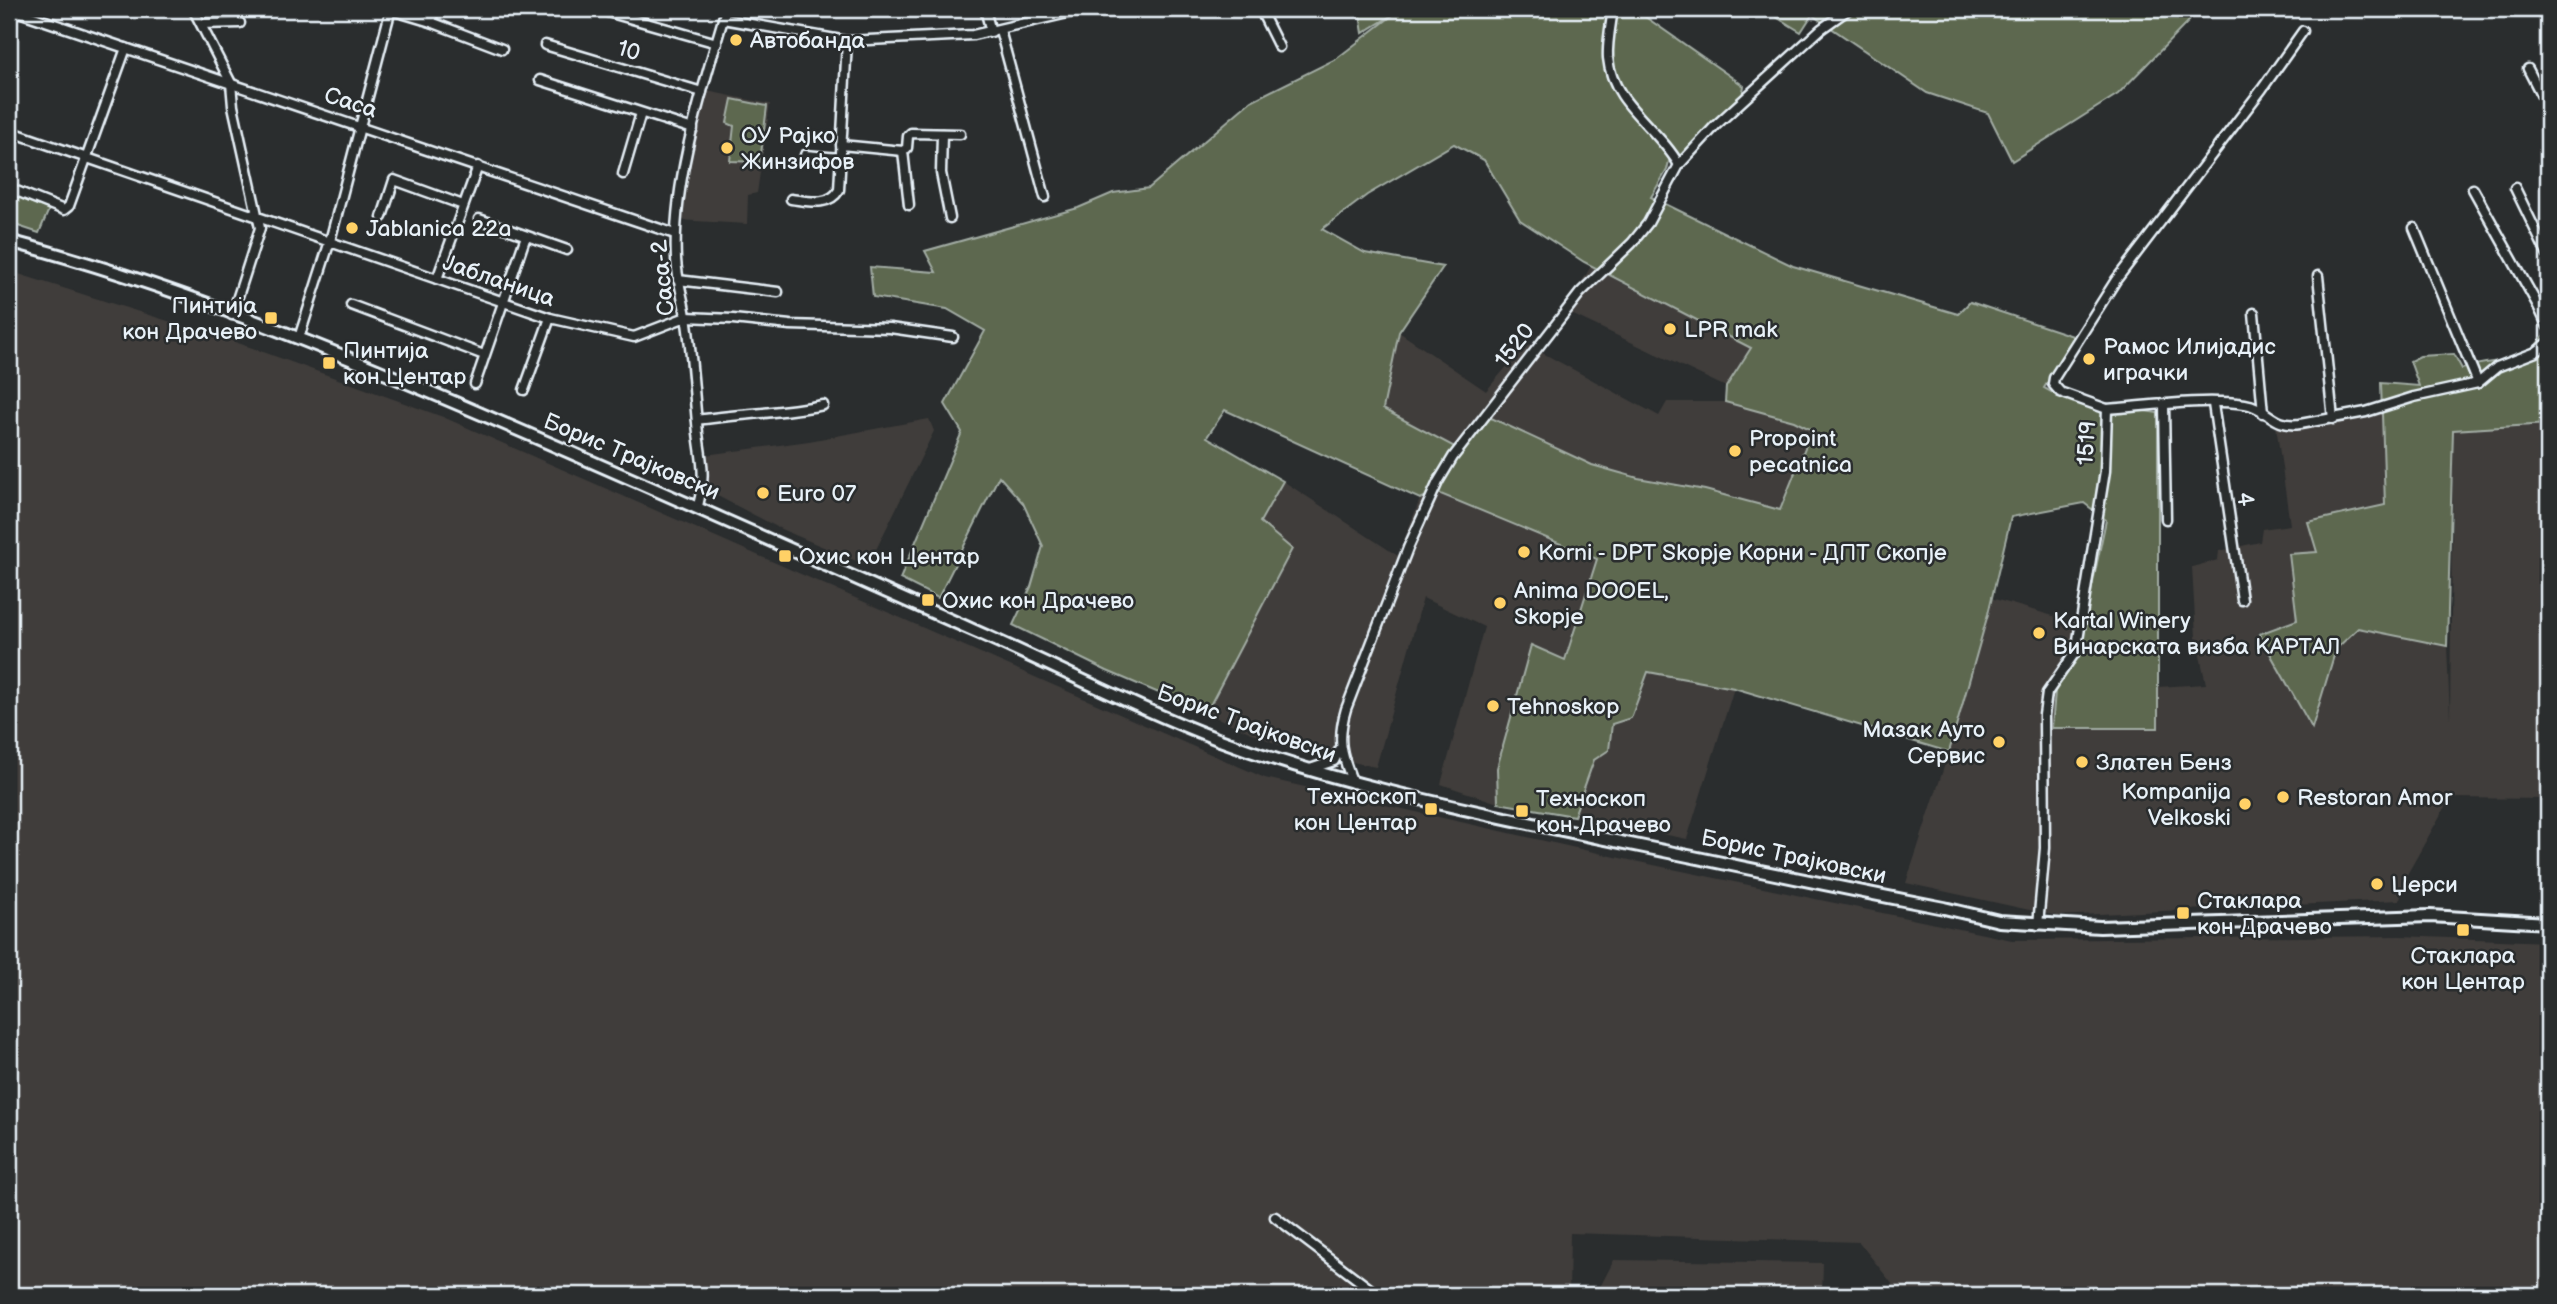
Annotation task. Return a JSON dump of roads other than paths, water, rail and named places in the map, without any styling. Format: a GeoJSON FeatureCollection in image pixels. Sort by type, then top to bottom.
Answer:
{"type":"FeatureCollection","features":[{"type":"Feature","properties":{"kind":"main road","name":"Борис Трајковски"},"geometry":{"type":"LineString","coordinates":[[9,241],[68,257],[299,338],[415,384],[698,506],[1134,705],[1217,739],[1353,783],[1463,809],[1999,921],[2038,925],[2168,926],[2293,919],[2430,916],[2548,923]]}},
{"type":"Feature","properties":{"kind":"street"},"geometry":{"type":"LineString","coordinates":[[193,9],[231,83],[233,106],[260,228],[232,315]]}},
{"type":"Feature","properties":{"kind":"street"},"geometry":{"type":"LineString","coordinates":[[299,338],[330,241],[391,9],[502,49]]}},
{"type":"Feature","properties":{"kind":"street"},"geometry":{"type":"LineString","coordinates":[[431,22],[435,9]]}},
{"type":"Feature","properties":{"kind":"street"},"geometry":{"type":"LineString","coordinates":[[597,9],[717,43]]}},
{"type":"Feature","properties":{"kind":"street","name":"Саса-2"},"geometry":{"type":"LineString","coordinates":[[698,506],[704,482],[704,464],[686,317],[678,280],[676,234],[692,129],[726,9]]}},
{"type":"Feature","properties":{"kind":"street"},"geometry":{"type":"LineString","coordinates":[[985,9],[995,31],[1045,197]]}},
{"type":"Feature","properties":{"kind":"street"},"geometry":{"type":"LineString","coordinates":[[723,19],[848,41],[973,35],[995,31],[1053,12],[1085,9]]}},
{"type":"Feature","properties":{"kind":"street"},"geometry":{"type":"LineString","coordinates":[[1260,9],[1279,47]]}},
{"type":"Feature","properties":{"kind":"street"},"geometry":{"type":"LineString","coordinates":[[1613,9],[1608,56],[1614,81],[1629,106],[1660,137],[1679,165]]}},
{"type":"Feature","properties":{"kind":"street","name":"1520"},"geometry":{"type":"LineString","coordinates":[[1353,783],[1341,746],[1341,727],[1408,548],[1438,481],[1453,457],[1580,293],[1632,243],[1648,223],[1679,165],[1716,125],[1821,29],[1849,9]]}},
{"type":"Feature","properties":{"kind":"street","name":"Саса"},"geometry":{"type":"LineString","coordinates":[[11,10],[361,125],[676,234]]}},
{"type":"Feature","properties":{"kind":"street"},"geometry":{"type":"LineString","coordinates":[[202,24],[240,23]]}},
{"type":"Feature","properties":{"kind":"street"},"geometry":{"type":"LineString","coordinates":[[2107,409],[2060,391],[2053,384],[2054,378],[2116,280],[2303,31]]}},
{"type":"Feature","properties":{"kind":"street"},"geometry":{"type":"LineString","coordinates":[[791,199],[824,202],[835,197],[839,190],[848,41]]}},
{"type":"Feature","properties":{"kind":"street","name":"10"},"geometry":{"type":"LineString","coordinates":[[545,45],[702,92]]}},
{"type":"Feature","properties":{"kind":"street"},"geometry":{"type":"LineString","coordinates":[[9,188],[64,210],[69,206],[126,48]]}},
{"type":"Feature","properties":{"kind":"street"},"geometry":{"type":"LineString","coordinates":[[2528,68],[2548,108]]}},
{"type":"Feature","properties":{"kind":"street"},"geometry":{"type":"LineString","coordinates":[[540,80],[692,129]]}},
{"type":"Feature","properties":{"kind":"street"},"geometry":{"type":"LineString","coordinates":[[623,174],[641,113]]}},
{"type":"Feature","properties":{"kind":"street","name":"Јабланица"},"geometry":{"type":"LineString","coordinates":[[9,131],[550,318],[634,337],[686,317],[790,325],[890,328],[953,337]]}},
{"type":"Feature","properties":{"kind":"street"},"geometry":{"type":"LineString","coordinates":[[841,145],[903,151],[907,148],[910,134],[960,134]]}},
{"type":"Feature","properties":{"kind":"street"},"geometry":{"type":"LineString","coordinates":[[942,134],[941,173],[950,218]]}},
{"type":"Feature","properties":{"kind":"street"},"geometry":{"type":"LineString","coordinates":[[903,151],[909,205]]}},
{"type":"Feature","properties":{"kind":"street"},"geometry":{"type":"LineString","coordinates":[[804,155],[840,158]]}},
{"type":"Feature","properties":{"kind":"street"},"geometry":{"type":"LineString","coordinates":[[437,279],[478,166]]}},
{"type":"Feature","properties":{"kind":"street"},"geometry":{"type":"LineString","coordinates":[[382,217],[394,180],[463,205]]}},
{"type":"Feature","properties":{"kind":"street"},"geometry":{"type":"LineString","coordinates":[[2515,188],[2548,256]]}},
{"type":"Feature","properties":{"kind":"street"},"geometry":{"type":"LineString","coordinates":[[2473,189],[2548,327],[2546,345]]}},
{"type":"Feature","properties":{"kind":"street"},"geometry":{"type":"LineString","coordinates":[[480,219],[567,250]]}},
{"type":"Feature","properties":{"kind":"street"},"geometry":{"type":"LineString","coordinates":[[2414,228],[2477,383]]}},
{"type":"Feature","properties":{"kind":"street"},"geometry":{"type":"LineString","coordinates":[[475,384],[526,236]]}},
{"type":"Feature","properties":{"kind":"street"},"geometry":{"type":"LineString","coordinates":[[2318,276],[2333,419]]}},
{"type":"Feature","properties":{"kind":"street"},"geometry":{"type":"LineString","coordinates":[[678,280],[778,292]]}},
{"type":"Feature","properties":{"kind":"street"},"geometry":{"type":"LineString","coordinates":[[351,305],[485,355]]}},
{"type":"Feature","properties":{"kind":"street"},"geometry":{"type":"LineString","coordinates":[[2254,313],[2264,398],[2263,413]]}},
{"type":"Feature","properties":{"kind":"street"},"geometry":{"type":"LineString","coordinates":[[524,390],[550,318]]}},
{"type":"Feature","properties":{"kind":"street","name":"1519"},"geometry":{"type":"LineString","coordinates":[[2038,925],[2045,848],[2044,715],[2048,693],[2074,654],[2078,640],[2105,471],[2107,409],[2131,406],[2246,404],[2289,426],[2333,419],[2477,383],[2497,367],[2546,345]]}},
{"type":"Feature","properties":{"kind":"street","name":"4"},"geometry":{"type":"LineString","coordinates":[[2213,404],[2242,600]]}},
{"type":"Feature","properties":{"kind":"street"},"geometry":{"type":"LineString","coordinates":[[698,420],[788,412],[823,405]]}},
{"type":"Feature","properties":{"kind":"street"},"geometry":{"type":"LineString","coordinates":[[2164,406],[2166,519]]}},
{"type":"Feature","properties":{"kind":"street"},"geometry":{"type":"LineString","coordinates":[[1307,770],[1334,761],[1341,746]]}},
{"type":"Feature","properties":{"kind":"street"},"geometry":{"type":"LineString","coordinates":[[1275,1217],[1378,1295]]}},
{"type":"Feature","properties":{"kind":"place","name":"Автобанда"},"geometry":{"type":"Point","coordinates":[736,40]}},
{"type":"Feature","properties":{"kind":"place","name":"ОУ Рајко Жинзифов"},"geometry":{"type":"Point","coordinates":[727,148]}},
{"type":"Feature","properties":{"kind":"place","name":"Jablanica 22a"},"geometry":{"type":"Point","coordinates":[352,228]}},
{"type":"Feature","properties":{"kind":"place","name":"Пинтија кон Драчево"},"geometry":{"type":"Point","coordinates":[271,318]}},
{"type":"Feature","properties":{"kind":"place","name":"LPR mak"},"geometry":{"type":"Point","coordinates":[1670,329]}},
{"type":"Feature","properties":{"kind":"place","name":"Рамос Илијадис играчки"},"geometry":{"type":"Point","coordinates":[2089,359]}},
{"type":"Feature","properties":{"kind":"place","name":"Пинтија кон Центар"},"geometry":{"type":"Point","coordinates":[329,363]}},
{"type":"Feature","properties":{"kind":"place","name":"Propoint pecatnica"},"geometry":{"type":"Point","coordinates":[1735,451]}},
{"type":"Feature","properties":{"kind":"place","name":"Euro 07"},"geometry":{"type":"Point","coordinates":[763,493]}},
{"type":"Feature","properties":{"kind":"place","name":"Korni - DPT Skopje Корни - ДПТ Скопје"},"geometry":{"type":"Point","coordinates":[1524,552]}},
{"type":"Feature","properties":{"kind":"place","name":"Охис кон Центар"},"geometry":{"type":"Point","coordinates":[785,556]}},
{"type":"Feature","properties":{"kind":"place","name":"Охис кон Драчево"},"geometry":{"type":"Point","coordinates":[928,600]}},
{"type":"Feature","properties":{"kind":"place","name":"Anima DOOEL, Skopje"},"geometry":{"type":"Point","coordinates":[1500,603]}},
{"type":"Feature","properties":{"kind":"place","name":"Kartal Winery Винарската визба КАРТАЛ"},"geometry":{"type":"Point","coordinates":[2039,633]}},
{"type":"Feature","properties":{"kind":"place","name":"Tehnoskop"},"geometry":{"type":"Point","coordinates":[1493,706]}},
{"type":"Feature","properties":{"kind":"place","name":"Мазак Ауто Сервис"},"geometry":{"type":"Point","coordinates":[1999,742]}},
{"type":"Feature","properties":{"kind":"place","name":"Златен Бенз"},"geometry":{"type":"Point","coordinates":[2082,762]}},
{"type":"Feature","properties":{"kind":"place","name":"Restoran Amor"},"geometry":{"type":"Point","coordinates":[2283,797]}},
{"type":"Feature","properties":{"kind":"place","name":"Kompanija Velkoski"},"geometry":{"type":"Point","coordinates":[2245,804]}},
{"type":"Feature","properties":{"kind":"place","name":"Техноскоп кон Центар"},"geometry":{"type":"Point","coordinates":[1431,809]}},
{"type":"Feature","properties":{"kind":"place","name":"Техноскоп кон Драчево"},"geometry":{"type":"Point","coordinates":[1522,811]}},
{"type":"Feature","properties":{"kind":"place","name":"Џерси"},"geometry":{"type":"Point","coordinates":[2377,884]}},
{"type":"Feature","properties":{"kind":"place","name":"Стаклара кон Драчево"},"geometry":{"type":"Point","coordinates":[2183,913]}},
{"type":"Feature","properties":{"kind":"place","name":"Стаклара кон Центар"},"geometry":{"type":"Point","coordinates":[2463,930]}}]}
